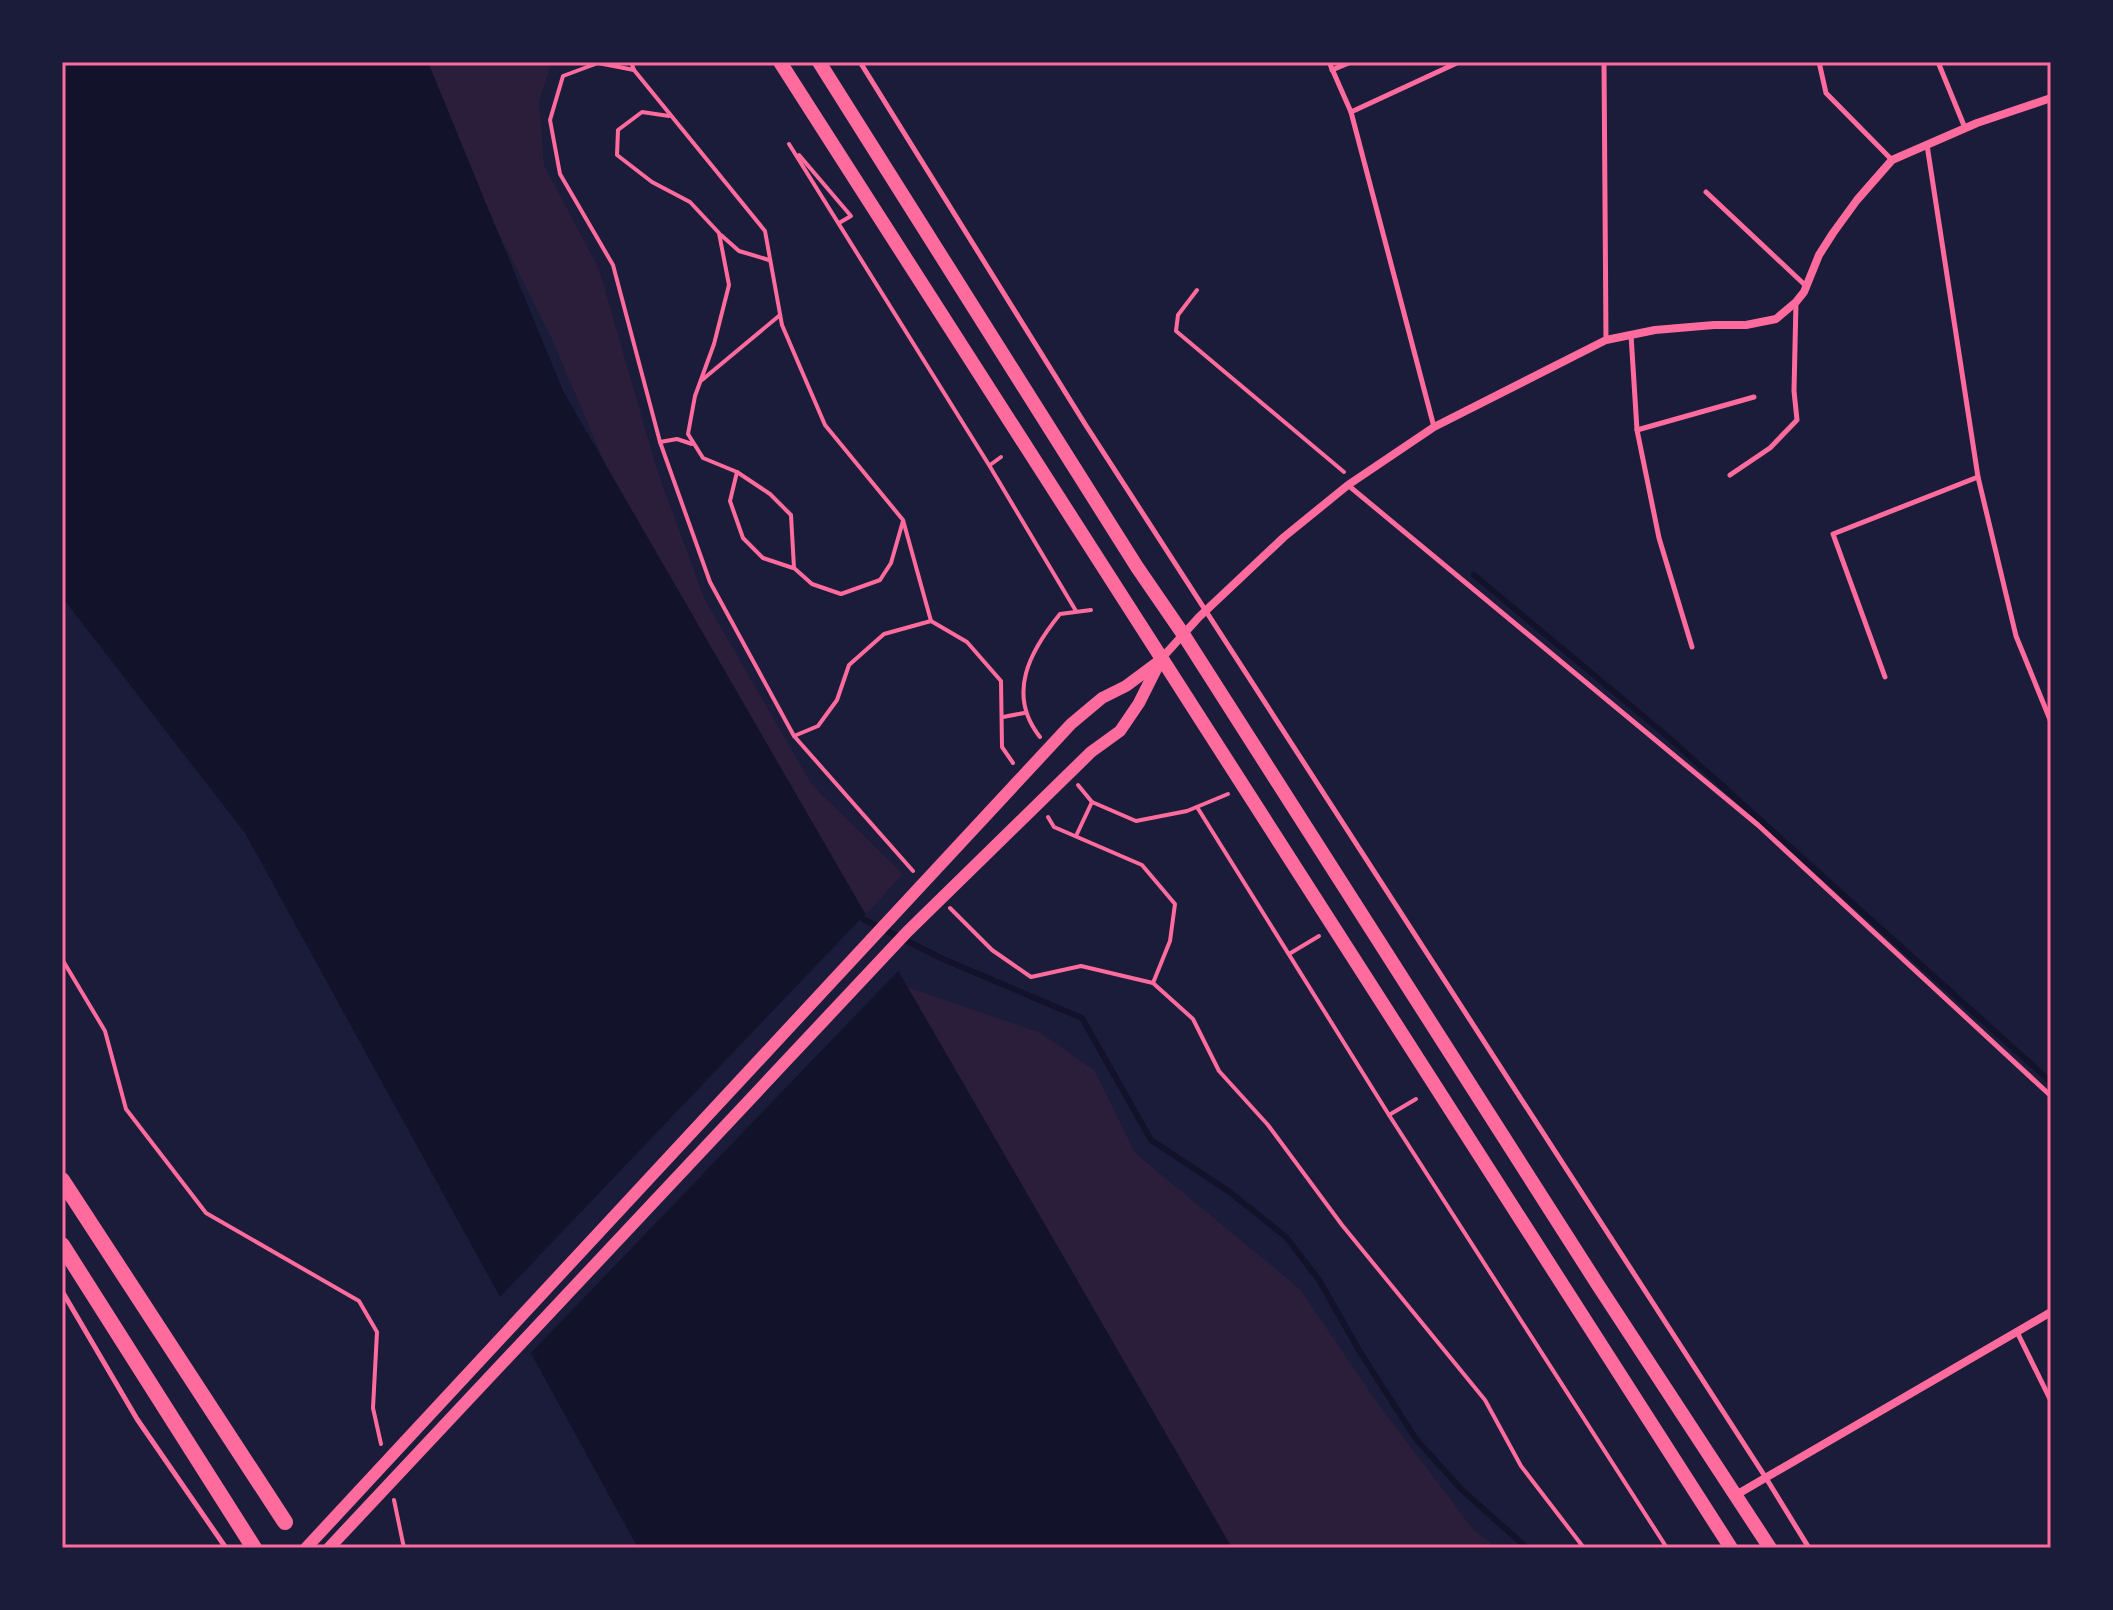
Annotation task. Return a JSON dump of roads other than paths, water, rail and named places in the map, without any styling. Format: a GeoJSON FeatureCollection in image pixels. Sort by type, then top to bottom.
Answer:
{"type":"FeatureCollection","features":[{"type":"Feature","properties":{"kind":"highway"},"geometry":{"type":"LineString","coordinates":[[62,1180],[285,1522]]}},
{"type":"Feature","properties":{"kind":"highway"},"geometry":{"type":"LineString","coordinates":[[62,1245],[254,1548]]}},
{"type":"Feature","properties":{"kind":"main road"},"geometry":{"type":"LineString","coordinates":[[780,62],[1731,1548]]}},
{"type":"Feature","properties":{"kind":"main road"},"geometry":{"type":"LineString","coordinates":[[819,62],[1137,567],[1770,1548]]}},
{"type":"Feature","properties":{"kind":"street"},"geometry":{"type":"LineString","coordinates":[[329,1548],[907,932],[1091,752],[1120,731],[1139,703],[1161,660],[1183,634],[1284,537],[1351,483],[1434,427],[1606,340],[1776,319],[1796,302],[1833,233],[1892,160],[1966,128],[2051,98]]}},
{"type":"Feature","properties":{"kind":"street"},"geometry":{"type":"LineString","coordinates":[[306,1548],[1071,724],[1102,698],[1126,686],[1161,660]]}},
{"type":"Feature","properties":{"kind":"street"},"geometry":{"type":"LineString","coordinates":[[1736,1495],[2051,1312]]}},
{"type":"Feature","properties":{"kind":"lane"},"geometry":{"type":"LineString","coordinates":[[860,62],[1077,410],[1809,1548]]}},
{"type":"Feature","properties":{"kind":"lane"},"geometry":{"type":"LineString","coordinates":[[1329,62],[1351,112],[1434,427]]}},
{"type":"Feature","properties":{"kind":"lane"},"geometry":{"type":"LineString","coordinates":[[1332,70],[1351,62]]}},
{"type":"Feature","properties":{"kind":"lane"},"geometry":{"type":"LineString","coordinates":[[1351,112],[1459,62]]}},
{"type":"Feature","properties":{"kind":"lane"},"geometry":{"type":"LineString","coordinates":[[1604,62],[1606,340]]}},
{"type":"Feature","properties":{"kind":"lane"},"geometry":{"type":"LineString","coordinates":[[1819,62],[1826,93],[1892,160]]}},
{"type":"Feature","properties":{"kind":"lane"},"geometry":{"type":"LineString","coordinates":[[1938,62],[1966,128]]}},
{"type":"Feature","properties":{"kind":"lane"},"geometry":{"type":"LineString","coordinates":[[1927,144],[1978,477],[2016,636],[2051,722]]}},
{"type":"Feature","properties":{"kind":"lane"},"geometry":{"type":"LineString","coordinates":[[1706,192],[1806,286]]}},
{"type":"Feature","properties":{"kind":"lane"},"geometry":{"type":"LineString","coordinates":[[1730,475],[1770,448],[1797,420],[1794,391],[1796,302]]}},
{"type":"Feature","properties":{"kind":"lane"},"geometry":{"type":"LineString","coordinates":[[1631,335],[1637,430],[1659,538],[1692,647]]}},
{"type":"Feature","properties":{"kind":"lane"},"geometry":{"type":"LineString","coordinates":[[1637,430],[1754,397]]}},
{"type":"Feature","properties":{"kind":"lane"},"geometry":{"type":"LineString","coordinates":[[1885,677],[1833,534],[1978,477]]}},
{"type":"Feature","properties":{"kind":"lane"},"geometry":{"type":"LineString","coordinates":[[1351,483],[1482,599],[1758,825],[2051,1096]]}},
{"type":"Feature","properties":{"kind":"lane"},"geometry":{"type":"LineString","coordinates":[[62,1291],[137,1419],[226,1548]]}},
{"type":"Feature","properties":{"kind":"lane"},"geometry":{"type":"LineString","coordinates":[[2017,1332],[2051,1401]]}},
{"type":"Feature","properties":{"kind":"waterway"},"geometry":{"type":"LineString","coordinates":[[1474,575],[1667,736],[2051,1082]]}},
{"type":"Feature","properties":{"kind":"waterway"},"geometry":{"type":"LineString","coordinates":[[863,919],[943,959],[1082,1018],[1151,1140],[1231,1193],[1286,1237],[1319,1280],[1360,1352],[1416,1439],[1461,1489],[1527,1548]]}}]}
